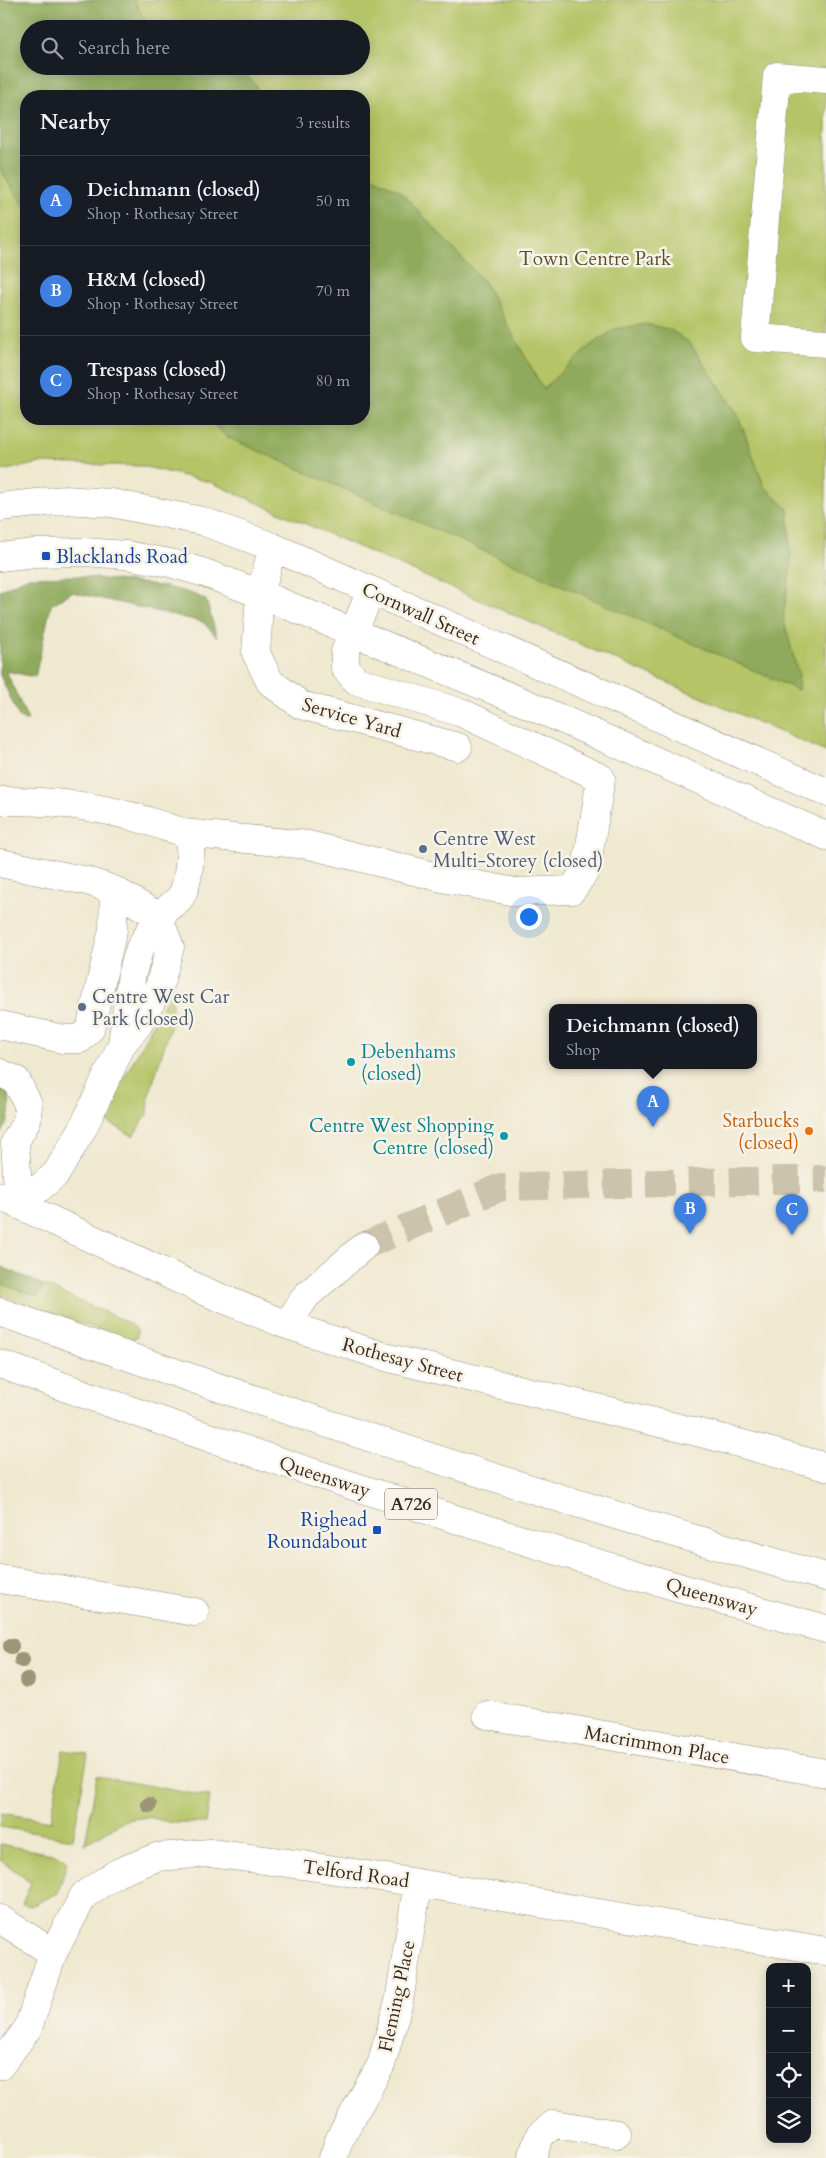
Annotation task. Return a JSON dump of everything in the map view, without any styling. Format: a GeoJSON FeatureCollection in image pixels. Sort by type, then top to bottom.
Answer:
{"type":"FeatureCollection","features":[{"type":"Feature","properties":{"kind":"main road"},"geometry":{"type":"LineString","coordinates":[[826,80],[777,76],[755,338],[826,343]]}},
{"type":"Feature","properties":{"kind":"main road","name":"Cornwall Street"},"geometry":{"type":"LineString","coordinates":[[0,507],[65,500],[111,503],[202,521],[273,547],[826,792]]}},
{"type":"Feature","properties":{"kind":"main road","name":"Service Yard"},"geometry":{"type":"LineString","coordinates":[[273,547],[260,594],[256,653],[270,682],[302,705],[458,747]]}},
{"type":"Feature","properties":{"kind":"main road"},"geometry":{"type":"LineString","coordinates":[[0,557],[35,553],[84,552],[126,555],[170,563],[260,594],[525,703],[826,836]]}},
{"type":"Feature","properties":{"kind":"main road"},"geometry":{"type":"LineString","coordinates":[[0,802],[18,800],[80,806],[144,819],[183,833],[309,845],[442,878],[515,892],[572,890],[586,870],[601,778],[462,713],[357,681],[345,668],[345,652],[371,590]]}},
{"type":"Feature","properties":{"kind":"main road"},"geometry":{"type":"LineString","coordinates":[[10,1201],[56,1174],[83,1128],[122,1044],[132,973],[140,948],[158,916],[181,899],[186,884],[191,846],[183,833]]}},
{"type":"Feature","properties":{"kind":"main road"},"geometry":{"type":"LineString","coordinates":[[0,863],[88,881],[114,890],[158,916]]}},
{"type":"Feature","properties":{"kind":"main road"},"geometry":{"type":"LineString","coordinates":[[0,1025],[63,1039],[80,1039],[90,1029],[113,929],[114,890]]}},
{"type":"Feature","properties":{"kind":"main road"},"geometry":{"type":"LineString","coordinates":[[0,1073],[16,1080],[28,1104],[27,1120],[15,1142],[10,1201]]}},
{"type":"Feature","properties":{"kind":"main road","name":"Rothesay Street"},"geometry":{"type":"LineString","coordinates":[[10,1201],[204,1291],[287,1325],[389,1358],[713,1436],[826,1467]]}},
{"type":"Feature","properties":{"kind":"main road"},"geometry":{"type":"LineString","coordinates":[[287,1325],[306,1296],[364,1246]]}},
{"type":"Feature","properties":{"kind":"main road","name":"A726"},"geometry":{"type":"LineString","coordinates":[[0,1312],[379,1442],[633,1521],[826,1577]]}},
{"type":"Feature","properties":{"kind":"main road","name":"Queensway"},"geometry":{"type":"LineString","coordinates":[[0,1364],[142,1416],[333,1479],[543,1546],[826,1629]]}},
{"type":"Feature","properties":{"kind":"main road"},"geometry":{"type":"LineString","coordinates":[[0,1579],[195,1612]]}},
{"type":"Feature","properties":{"kind":"main road","name":"Macrimmon Place"},"geometry":{"type":"LineString","coordinates":[[487,1715],[826,1773]]}},
{"type":"Feature","properties":{"kind":"main road","name":"Telford Road"},"geometry":{"type":"LineString","coordinates":[[0,2066],[28,2028],[53,1953],[84,1895],[117,1873],[157,1857],[210,1853],[418,1883],[826,1951]]}},
{"type":"Feature","properties":{"kind":"main road","name":"Fleming Place"},"geometry":{"type":"LineString","coordinates":[[333,2158],[340,2138],[381,2064],[399,2001],[418,1883]]}},
{"type":"Feature","properties":{"kind":"main road"},"geometry":{"type":"LineString","coordinates":[[0,1919],[53,1953]]}},
{"type":"Feature","properties":{"kind":"main road"},"geometry":{"type":"LineString","coordinates":[[532,2158],[539,2136],[554,2124],[617,2134]]}},
{"type":"Feature","properties":{"kind":"green space","name":"Town Centre Park"},"geometry":{"type":"Polygon","coordinates":[[[0,0],[826,0],[826,752],[210,482],[142,466],[41,463],[0,471],[0,0]]]}},
{"type":"Feature","properties":{"kind":"green space"},"geometry":{"type":"Polygon","coordinates":[[[0,0],[134,0],[145,20],[20,20],[20,75],[246,75],[256,85],[256,90],[20,90],[20,200],[0,168],[0,0]]]}},
{"type":"Feature","properties":{"kind":"green space"},"geometry":{"type":"Polygon","coordinates":[[[370,175],[400,191],[484,282],[543,389],[591,345],[615,329],[646,324],[671,330],[690,343],[737,413],[764,486],[788,509],[791,565],[783,618],[799,677],[798,690],[227,437],[214,425],[370,425],[370,175]]]}},
{"type":"Feature","properties":{"kind":"green space"},"geometry":{"type":"Polygon","coordinates":[[[77,576],[161,586],[193,594],[206,600],[217,637],[203,622],[72,592],[51,605],[35,677],[6,671],[28,720],[20,719],[0,675],[0,590],[29,577],[77,576]]]}},
{"type":"Feature","properties":{"kind":"green space"},"geometry":{"type":"Polygon","coordinates":[[[172,989],[172,1022],[149,1095],[148,1114],[133,1136],[102,1119],[172,989]]]}},
{"type":"Feature","properties":{"kind":"green space"},"geometry":{"type":"Polygon","coordinates":[[[0,1087],[9,1092],[10,1104],[8,1120],[0,1135],[0,1087]]]}},
{"type":"Feature","properties":{"kind":"green space"},"geometry":{"type":"Polygon","coordinates":[[[0,1266],[43,1285],[38,1297],[0,1283],[0,1266]]]}},
{"type":"Feature","properties":{"kind":"green space"},"geometry":{"type":"Polygon","coordinates":[[[0,1283],[38,1297],[43,1285],[129,1323],[137,1329],[137,1337],[131,1341],[0,1295],[0,1283]]]}},
{"type":"Feature","properties":{"kind":"green space"},"geometry":{"type":"Polygon","coordinates":[[[63,1750],[88,1754],[73,1839],[0,1827],[0,1813],[51,1821],[63,1750]]]}},
{"type":"Feature","properties":{"kind":"green space"},"geometry":{"type":"Polygon","coordinates":[[[97,1776],[210,1797],[206,1823],[173,1823],[148,1817],[126,1820],[85,1844],[97,1776]]]}},
{"type":"Feature","properties":{"kind":"green space"},"geometry":{"type":"Polygon","coordinates":[[[0,1844],[57,1855],[67,1862],[58,1893],[31,1906],[22,1904],[31,1883],[0,1859],[0,1844]]]}},
{"type":"Feature","properties":{"kind":"tunnel"},"geometry":{"type":"LineString","coordinates":[[364,1246],[501,1187],[826,1179]]}},
{"type":"Feature","properties":{"kind":"place","name":"Blacklands Road"},"geometry":{"type":"Point","coordinates":[46,556]}},
{"type":"Feature","properties":{"kind":"place","name":"Centre West Multi-Storey (closed)"},"geometry":{"type":"Point","coordinates":[423,849]}},
{"type":"Feature","properties":{"kind":"place","name":"Centre West Car Park (closed)"},"geometry":{"type":"Point","coordinates":[82,1007]}},
{"type":"Feature","properties":{"kind":"place","name":"Debenhams (closed)"},"geometry":{"type":"Point","coordinates":[351,1062]}},
{"type":"Feature","properties":{"kind":"place","name":"Deichmann (closed)"},"geometry":{"type":"Point","coordinates":[653,1127]}},
{"type":"Feature","properties":{"kind":"place","name":"Starbucks (closed)"},"geometry":{"type":"Point","coordinates":[809,1131]}},
{"type":"Feature","properties":{"kind":"place","name":"Centre West Shopping Centre (closed)"},"geometry":{"type":"Point","coordinates":[504,1136]}},
{"type":"Feature","properties":{"kind":"place","name":"H&M (closed)"},"geometry":{"type":"Point","coordinates":[690,1234]}},
{"type":"Feature","properties":{"kind":"place","name":"Trespass (closed)"},"geometry":{"type":"Point","coordinates":[792,1235]}},
{"type":"Feature","properties":{"kind":"place","name":"Righead Roundabout"},"geometry":{"type":"Point","coordinates":[377,1530]}}]}
